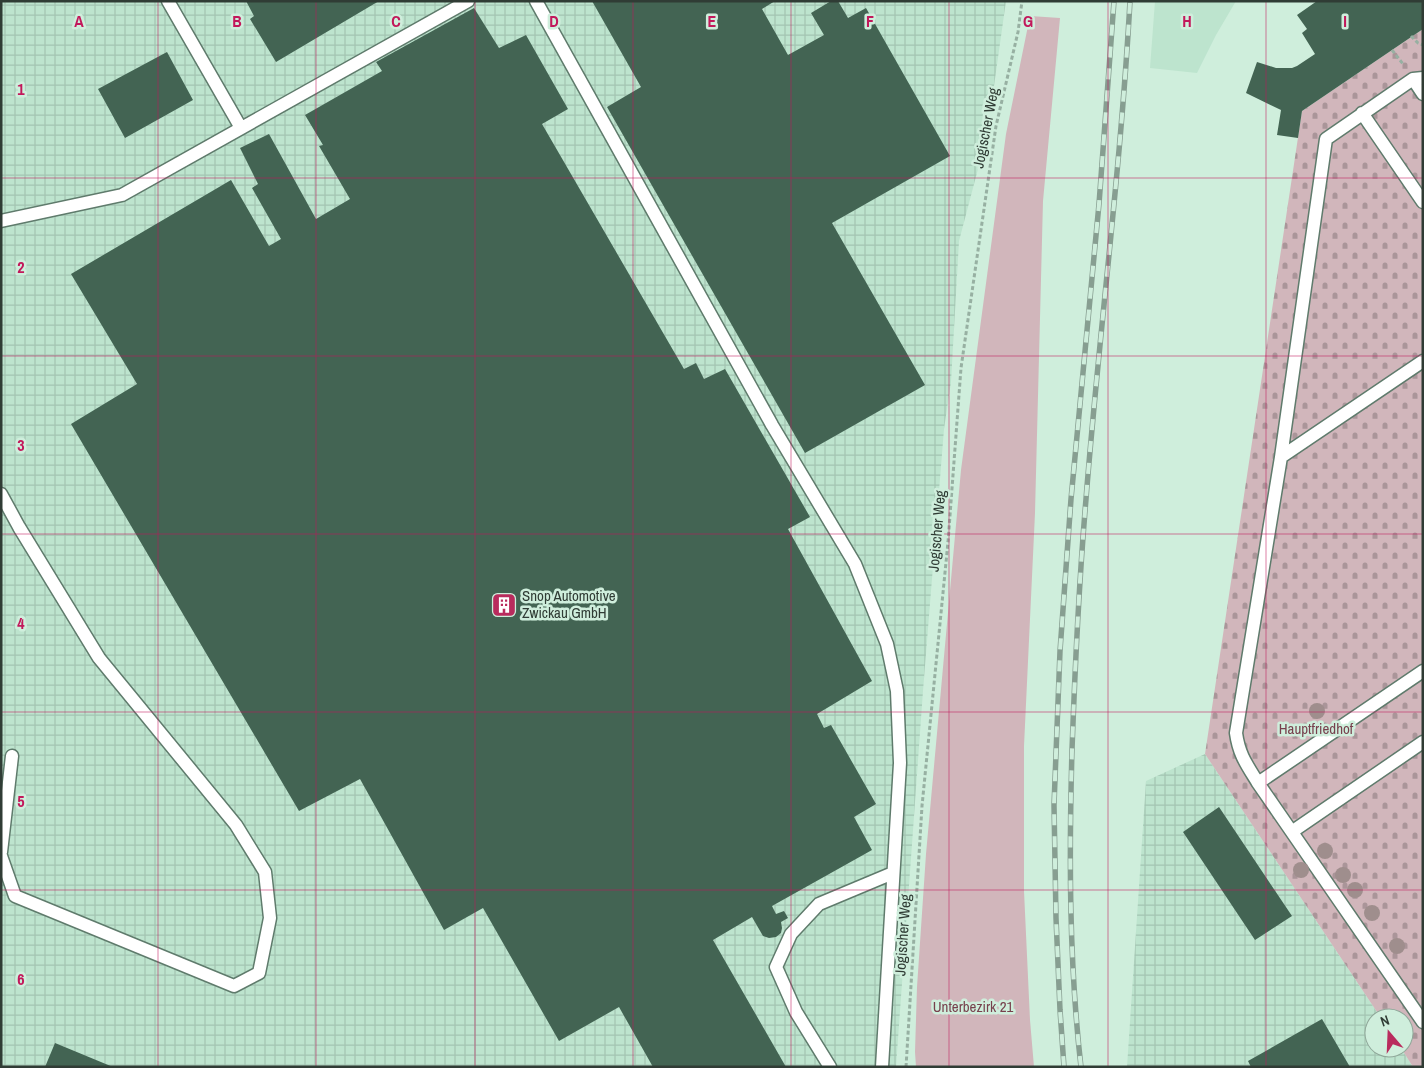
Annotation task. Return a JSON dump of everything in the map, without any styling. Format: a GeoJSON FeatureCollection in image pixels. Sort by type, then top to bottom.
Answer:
{"type":"FeatureCollection","features":[{"type":"Feature","properties":{"kind":"lane"},"geometry":{"type":"LineString","coordinates":[[168,1],[242,128]]}},
{"type":"Feature","properties":{"kind":"lane"},"geometry":{"type":"LineString","coordinates":[[1,221],[122,196],[468,1]]}},
{"type":"Feature","properties":{"kind":"lane"},"geometry":{"type":"LineString","coordinates":[[536,1],[772,425],[855,564],[887,644],[897,691],[900,762],[882,1067]]}},
{"type":"Feature","properties":{"kind":"lane"},"geometry":{"type":"LineString","coordinates":[[1423,94],[1418,79],[1326,139],[1281,457],[1236,733],[1242,757],[1258,783],[1423,1022]]}},
{"type":"Feature","properties":{"kind":"lane"},"geometry":{"type":"LineString","coordinates":[[1362,114],[1423,202]]}},
{"type":"Feature","properties":{"kind":"lane"},"geometry":{"type":"LineString","coordinates":[[1281,457],[1423,361]]}},
{"type":"Feature","properties":{"kind":"lane"},"geometry":{"type":"LineString","coordinates":[[1,494],[99,658],[236,825],[265,872],[270,918],[258,973],[234,986],[15,896],[1,854],[12,756]]}},
{"type":"Feature","properties":{"kind":"lane"},"geometry":{"type":"LineString","coordinates":[[1258,783],[1423,670]]}},
{"type":"Feature","properties":{"kind":"lane"},"geometry":{"type":"LineString","coordinates":[[1292,831],[1423,742]]}},
{"type":"Feature","properties":{"kind":"lane"},"geometry":{"type":"LineString","coordinates":[[830,1067],[796,1012],[776,967],[791,934],[819,904],[893,872]]}},
{"type":"Feature","properties":{"kind":"path","name":"Jogischer Weg"},"geometry":{"type":"LineString","coordinates":[[906,1067],[922,806],[948,542],[960,368],[996,126],[1018,32],[1022,1]]}},
{"type":"Feature","properties":{"kind":"path"},"geometry":{"type":"LineString","coordinates":[[1412,36],[1418,43],[1423,45]]}},
{"type":"Feature","properties":{"kind":"shaded area"},"geometry":{"type":"Polygon","coordinates":[[[1,1],[1006,1],[994,86],[978,169],[959,241],[951,382],[944,429],[896,1067],[1,1067],[1,1]]]}},
{"type":"Feature","properties":{"kind":"shaded area"},"geometry":{"type":"Polygon","coordinates":[[[1155,1],[1236,1],[1197,73],[1150,68],[1155,1]]]}},
{"type":"Feature","properties":{"kind":"shaded area"},"geometry":{"type":"Polygon","coordinates":[[[1205,754],[1374,1008],[1364,1008],[1364,1058],[1407,1058],[1413,1067],[1127,1067],[1146,781],[1205,754]]]}},
{"type":"Feature","properties":{"kind":"green space","name":"Unterbezirk 21"},"geometry":{"type":"Polygon","coordinates":[[[1030,16],[1060,18],[1043,201],[1035,513],[1024,746],[1024,891],[1034,1067],[916,1067],[917,987],[926,854],[961,470],[1006,134],[1030,16]]]}},
{"type":"Feature","properties":{"kind":"green space","name":"Hauptfriedhof"},"geometry":{"type":"Polygon","coordinates":[[[1423,29],[1423,1067],[1413,1067],[1407,1058],[1414,1058],[1414,1008],[1374,1008],[1205,754],[1302,111],[1423,29]]]}},
{"type":"Feature","properties":{"kind":"building"},"geometry":{"type":"Polygon","coordinates":[[[246,1],[379,1],[276,62],[250,19],[254,16],[246,1]]]}},
{"type":"Feature","properties":{"kind":"building"},"geometry":{"type":"Polygon","coordinates":[[[592,1],[775,1],[762,9],[788,55],[824,35],[811,13],[831,1],[838,1],[848,18],[866,8],[950,156],[832,223],[925,385],[805,453],[607,107],[641,87],[592,1]]]}},
{"type":"Feature","properties":{"kind":"building"},"geometry":{"type":"Polygon","coordinates":[[[1317,1],[1423,1],[1423,29],[1302,111],[1298,138],[1277,135],[1281,110],[1246,93],[1257,62],[1276,68],[1292,68],[1315,54],[1302,33],[1307,29],[1297,15],[1317,1]]]}},
{"type":"Feature","properties":{"kind":"building","name":"Snop Automotive Zwickau GmbH"},"geometry":{"type":"Polygon","coordinates":[[[474,8],[499,48],[526,35],[568,109],[542,124],[684,369],[696,363],[704,379],[725,369],[810,517],[788,529],[872,681],[817,714],[824,728],[831,725],[876,804],[854,817],[872,850],[772,906],[776,914],[784,911],[788,918],[781,922],[781,933],[776,937],[769,938],[763,936],[752,917],[713,940],[786,1067],[653,1067],[619,1007],[559,1041],[483,908],[444,930],[360,779],[299,811],[71,424],[137,384],[71,274],[231,180],[269,246],[281,239],[252,188],[258,184],[240,148],[269,134],[316,219],[350,199],[319,146],[323,145],[305,115],[382,71],[376,62],[474,8]]]}},
{"type":"Feature","properties":{"kind":"building"},"geometry":{"type":"Polygon","coordinates":[[[167,52],[193,100],[125,138],[98,89],[167,52]]]}},
{"type":"Feature","properties":{"kind":"building"},"geometry":{"type":"Polygon","coordinates":[[[1219,807],[1292,916],[1255,940],[1183,832],[1219,807]]]}},
{"type":"Feature","properties":{"kind":"building"},"geometry":{"type":"Polygon","coordinates":[[[1322,1019],[1350,1067],[1251,1067],[1248,1061],[1322,1019]]]}},
{"type":"Feature","properties":{"kind":"building"},"geometry":{"type":"Polygon","coordinates":[[[55,1043],[113,1067],[45,1067],[55,1043]]]}},
{"type":"Feature","properties":{"kind":"railway"},"geometry":{"type":"LineString","coordinates":[[1064,1067],[1056,918],[1054,805],[1060,651],[1071,499],[1099,204],[1114,1]]}},
{"type":"Feature","properties":{"kind":"railway"},"geometry":{"type":"LineString","coordinates":[[1081,1067],[1074,988],[1070,869],[1076,656],[1086,499],[1116,188],[1130,1]]}},
{"type":"Feature","properties":{"kind":"place","name":"Snop Automotive Zwickau GmbH"},"geometry":{"type":"Point","coordinates":[504,605]}}]}
